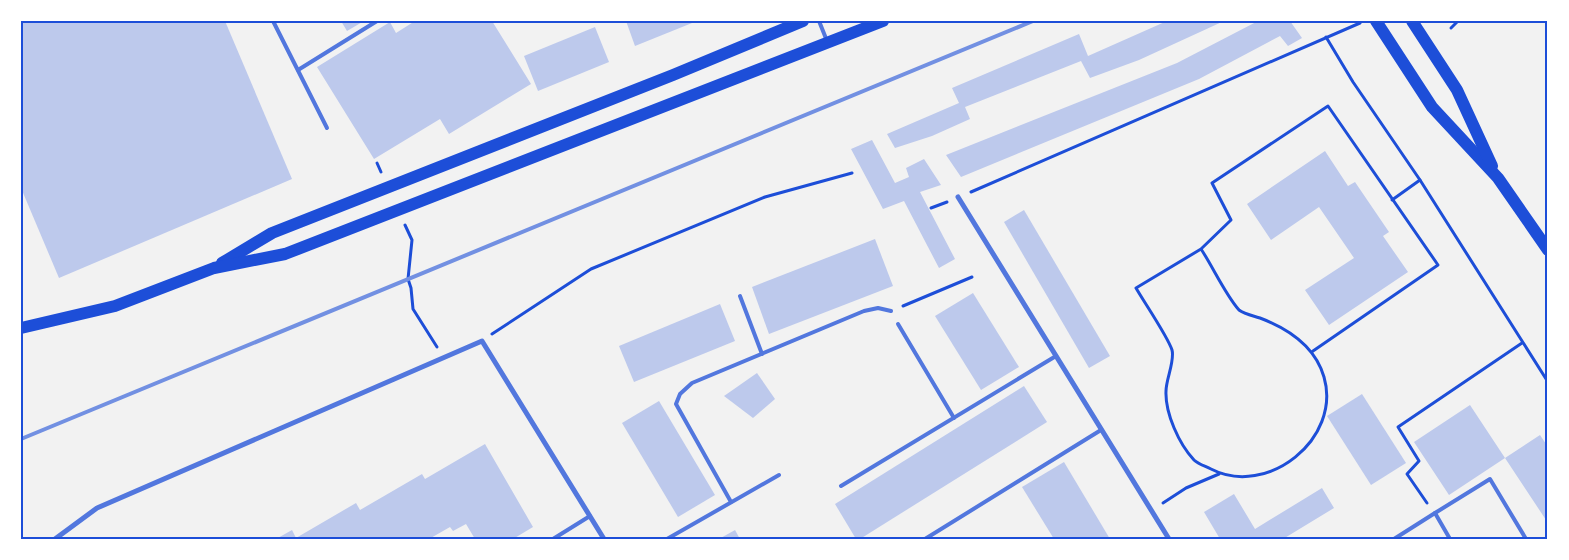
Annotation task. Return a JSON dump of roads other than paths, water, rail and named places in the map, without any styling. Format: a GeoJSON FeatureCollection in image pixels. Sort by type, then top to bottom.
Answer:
{"type":"FeatureCollection","features":[{"type":"Feature","properties":{"kind":"main road"},"geometry":{"type":"LineString","coordinates":[[214,268],[272,233],[387,186],[673,75],[803,21]]}},
{"type":"Feature","properties":{"kind":"main road"},"geometry":{"type":"LineString","coordinates":[[21,328],[115,306],[214,268],[284,254],[883,21]]}},
{"type":"Feature","properties":{"kind":"main road"},"geometry":{"type":"LineString","coordinates":[[1376,21],[1432,107],[1498,178],[1548,250]]}},
{"type":"Feature","properties":{"kind":"main road"},"geometry":{"type":"LineString","coordinates":[[1412,21],[1457,90],[1498,178]]}},
{"type":"Feature","properties":{"kind":"street"},"geometry":{"type":"LineString","coordinates":[[958,197],[1169,539]]}},
{"type":"Feature","properties":{"kind":"street"},"geometry":{"type":"LineString","coordinates":[[55,539],[97,508],[482,342],[604,539]]}},
{"type":"Feature","properties":{"kind":"lane"},"geometry":{"type":"LineString","coordinates":[[272,21],[328,128]]}},
{"type":"Feature","properties":{"kind":"lane"},"geometry":{"type":"LineString","coordinates":[[298,70],[377,21]]}},
{"type":"Feature","properties":{"kind":"lane"},"geometry":{"type":"LineString","coordinates":[[819,21],[828,43]]}},
{"type":"Feature","properties":{"kind":"lane"},"geometry":{"type":"LineString","coordinates":[[740,296],[762,354]]}},
{"type":"Feature","properties":{"kind":"lane"},"geometry":{"type":"LineString","coordinates":[[732,502],[676,404],[680,394],[692,383],[864,312],[878,308],[891,311]]}},
{"type":"Feature","properties":{"kind":"lane"},"geometry":{"type":"LineString","coordinates":[[898,324],[954,418]]}},
{"type":"Feature","properties":{"kind":"lane"},"geometry":{"type":"LineString","coordinates":[[841,486],[1056,356]]}},
{"type":"Feature","properties":{"kind":"lane"},"geometry":{"type":"LineString","coordinates":[[925,539],[1101,430]]}},
{"type":"Feature","properties":{"kind":"lane"},"geometry":{"type":"LineString","coordinates":[[667,539],[779,475]]}},
{"type":"Feature","properties":{"kind":"lane"},"geometry":{"type":"LineString","coordinates":[[1394,539],[1490,479],[1526,539]]}},
{"type":"Feature","properties":{"kind":"lane"},"geometry":{"type":"LineString","coordinates":[[1435,513],[1450,539]]}},
{"type":"Feature","properties":{"kind":"lane"},"geometry":{"type":"LineString","coordinates":[[553,539],[590,516]]}},
{"type":"Feature","properties":{"kind":"railway"},"geometry":{"type":"LineString","coordinates":[[21,439],[1033,21]]}}]}
